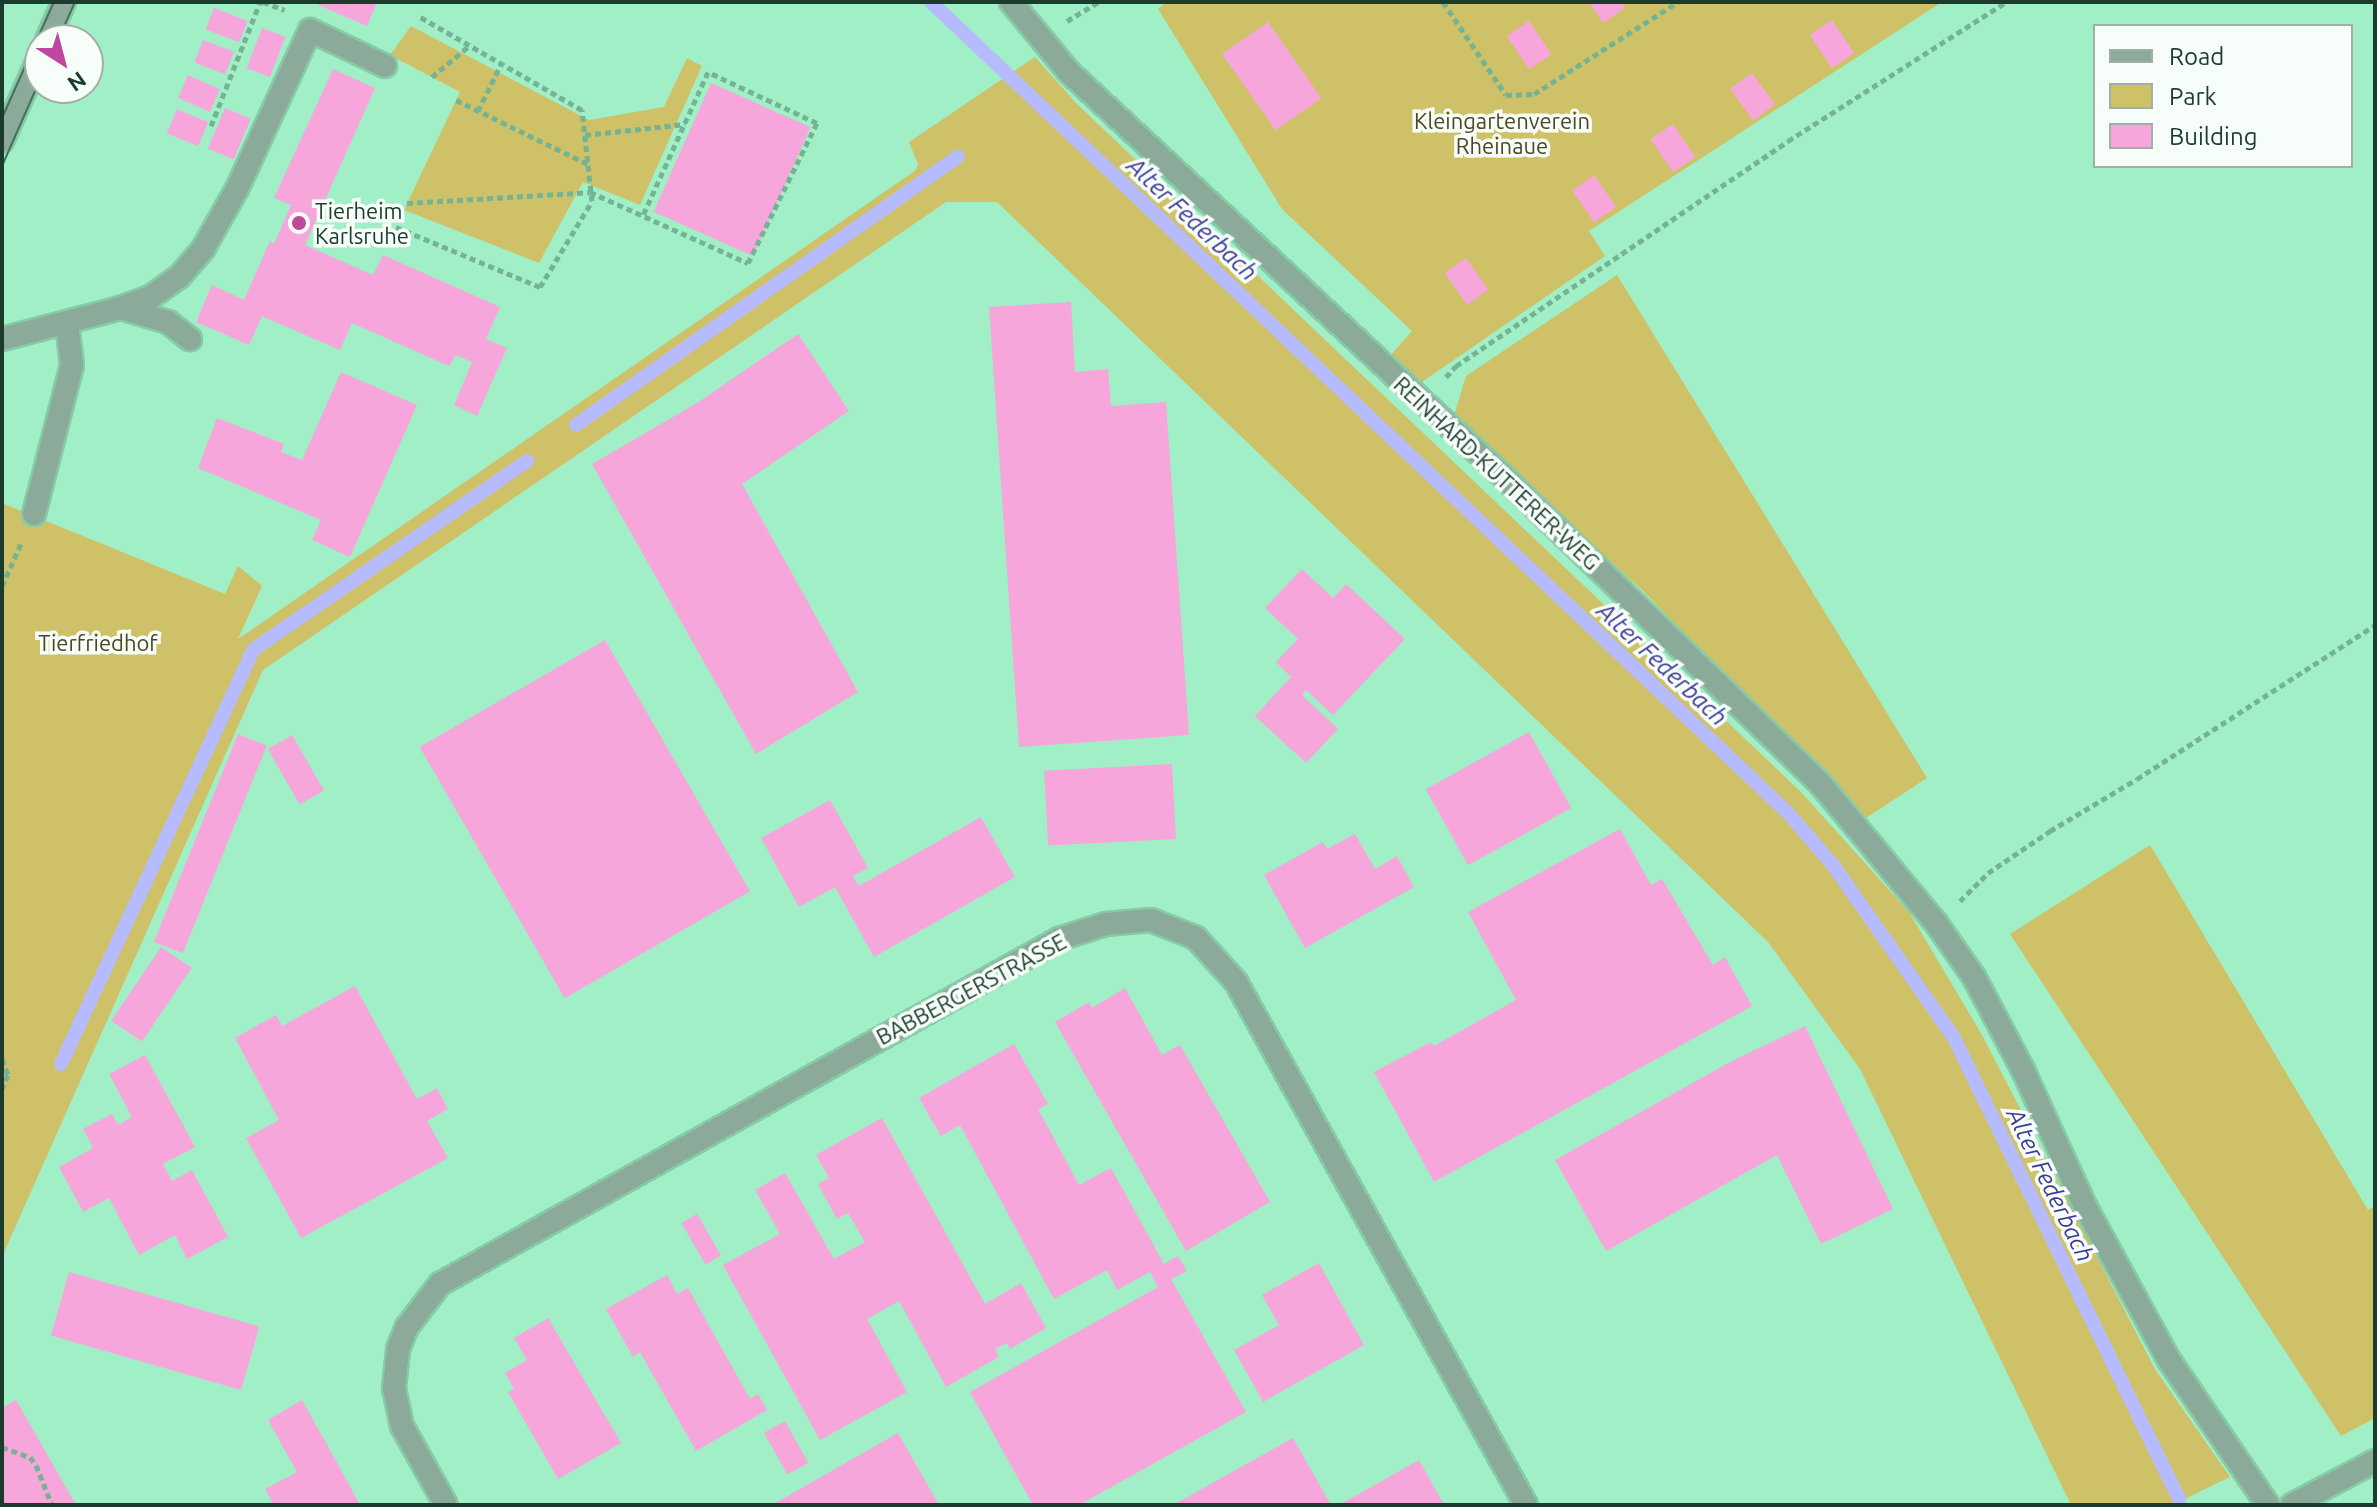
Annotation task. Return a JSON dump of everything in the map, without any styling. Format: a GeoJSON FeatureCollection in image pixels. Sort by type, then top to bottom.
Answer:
{"type":"FeatureCollection","features":[{"type":"Feature","properties":{"kind":"street"},"geometry":{"type":"LineString","coordinates":[[54,24],[64,2]]}},
{"type":"Feature","properties":{"kind":"street","name":"REINHARD-KUTTERER-WEG"},"geometry":{"type":"LineString","coordinates":[[1011,2],[1069,72],[1508,481],[1818,781],[1936,923],[1974,977],[2023,1070],[2086,1208],[2169,1360],[2268,1505]]}},
{"type":"Feature","properties":{"kind":"street"},"geometry":{"type":"LineString","coordinates":[[2,339],[120,308],[151,297],[179,277],[203,249],[237,189],[310,30],[385,66]]}},
{"type":"Feature","properties":{"kind":"street"},"geometry":{"type":"LineString","coordinates":[[2,141],[24,92]]}},
{"type":"Feature","properties":{"kind":"street"},"geometry":{"type":"LineString","coordinates":[[120,308],[168,322],[190,339]]}},
{"type":"Feature","properties":{"kind":"street"},"geometry":{"type":"LineString","coordinates":[[34,514],[72,365],[67,324]]}},
{"type":"Feature","properties":{"kind":"street","name":"BABBERGERSTRASSE"},"geometry":{"type":"LineString","coordinates":[[446,1505],[402,1426],[394,1388],[398,1349],[407,1327],[440,1284],[1059,939],[1106,924],[1151,920],[1196,938],[1236,982],[1526,1505]]}},
{"type":"Feature","properties":{"kind":"street"},"geometry":{"type":"LineString","coordinates":[[2292,1505],[2375,1461]]}},
{"type":"Feature","properties":{"kind":"path"},"geometry":{"type":"LineString","coordinates":[[211,126],[260,2]]}},
{"type":"Feature","properties":{"kind":"path"},"geometry":{"type":"LineString","coordinates":[[1443,2],[1506,95],[1534,94],[1678,2]]}},
{"type":"Feature","properties":{"kind":"path"},"geometry":{"type":"LineString","coordinates":[[1422,404],[1468,358],[1788,141],[2006,2]]}},
{"type":"Feature","properties":{"kind":"path"},"geometry":{"type":"LineString","coordinates":[[396,227],[540,287],[592,201],[582,110],[417,15]]}},
{"type":"Feature","properties":{"kind":"path"},"geometry":{"type":"LineString","coordinates":[[432,77],[469,46]]}},
{"type":"Feature","properties":{"kind":"path"},"geometry":{"type":"LineString","coordinates":[[478,111],[501,64]]}},
{"type":"Feature","properties":{"kind":"path"},"geometry":{"type":"LineString","coordinates":[[407,203],[590,192],[748,263],[817,123],[708,72],[643,215]]}},
{"type":"Feature","properties":{"kind":"path"},"geometry":{"type":"LineString","coordinates":[[456,100],[588,164]]}},
{"type":"Feature","properties":{"kind":"path"},"geometry":{"type":"LineString","coordinates":[[585,135],[685,124]]}},
{"type":"Feature","properties":{"kind":"path"},"geometry":{"type":"LineString","coordinates":[[2,586],[34,514]]}},
{"type":"Feature","properties":{"kind":"path"},"geometry":{"type":"LineString","coordinates":[[1936,923],[1988,873],[2375,625]]}},
{"type":"Feature","properties":{"kind":"path"},"geometry":{"type":"LineString","coordinates":[[2,1059],[8,1075],[2,1089]]}},
{"type":"Feature","properties":{"kind":"path"},"geometry":{"type":"LineString","coordinates":[[2,1447],[30,1457],[52,1505]]}},
{"type":"Feature","properties":{"kind":"green space","name":"Kleingartenverein Rheinaue"},"geometry":{"type":"Polygon","coordinates":[[[1166,2],[1942,2],[1589,231],[1605,256],[1419,384],[1389,357],[1412,331],[1282,209],[1158,9],[1166,2]]]}},
{"type":"Feature","properties":{"kind":"green space"},"geometry":{"type":"Polygon","coordinates":[[[411,26],[589,120],[664,107],[687,58],[702,66],[640,205],[583,182],[539,263],[404,210],[460,92],[390,55],[411,26]]]}},
{"type":"Feature","properties":{"kind":"green space","name":"Tierfriedhof"},"geometry":{"type":"Polygon","coordinates":[[[1035,57],[1077,104],[1801,792],[1909,912],[1982,1035],[2155,1369],[2230,1477],[2172,1505],[2071,1505],[1860,1069],[1768,942],[997,202],[946,202],[263,670],[2,1257],[2,503],[225,594],[238,566],[262,586],[238,639],[916,170],[918,164],[909,142],[1035,57]]]}},
{"type":"Feature","properties":{"kind":"green space"},"geometry":{"type":"Polygon","coordinates":[[[1617,275],[1927,778],[1866,818],[1643,591],[1453,419],[1466,376],[1617,275]]]}},
{"type":"Feature","properties":{"kind":"green space"},"geometry":{"type":"Polygon","coordinates":[[[2150,845],[2368,1210],[2375,1206],[2375,1418],[2341,1436],[2010,934],[2150,845]]]}},
{"type":"Feature","properties":{"kind":"building"},"geometry":{"type":"Polygon","coordinates":[[[320,2],[377,2],[367,26],[318,5],[320,2]]]}},
{"type":"Feature","properties":{"kind":"building"},"geometry":{"type":"Polygon","coordinates":[[[1589,2],[1621,2],[1625,8],[1603,23],[1589,2]]]}},
{"type":"Feature","properties":{"kind":"building"},"geometry":{"type":"Polygon","coordinates":[[[214,8],[248,21],[239,42],[206,29],[214,8]]]}},
{"type":"Feature","properties":{"kind":"building"},"geometry":{"type":"Polygon","coordinates":[[[1832,20],[1854,53],[1832,68],[1810,35],[1832,20]]]}},
{"type":"Feature","properties":{"kind":"building"},"geometry":{"type":"Polygon","coordinates":[[[1529,21],[1551,54],[1529,69],[1507,36],[1529,21]]]}},
{"type":"Feature","properties":{"kind":"building"},"geometry":{"type":"Polygon","coordinates":[[[1268,22],[1321,98],[1275,130],[1222,54],[1268,22]]]}},
{"type":"Feature","properties":{"kind":"building"},"geometry":{"type":"Polygon","coordinates":[[[262,28],[285,37],[270,77],[247,68],[262,28]]]}},
{"type":"Feature","properties":{"kind":"building"},"geometry":{"type":"Polygon","coordinates":[[[203,40],[234,52],[225,74],[194,62],[203,40]]]}},
{"type":"Feature","properties":{"kind":"building","name":"Tierheim Karlsruhe"},"geometry":{"type":"Polygon","coordinates":[[[333,69],[375,88],[305,245],[373,275],[383,255],[500,307],[486,339],[507,348],[477,416],[454,405],[472,362],[456,355],[449,366],[352,323],[340,350],[262,316],[249,345],[196,322],[212,285],[244,300],[270,241],[274,244],[291,205],[274,198],[333,69]]]}},
{"type":"Feature","properties":{"kind":"building"},"geometry":{"type":"Polygon","coordinates":[[[1752,73],[1775,105],[1753,120],[1730,89],[1752,73]]]}},
{"type":"Feature","properties":{"kind":"building"},"geometry":{"type":"Polygon","coordinates":[[[188,75],[220,89],[210,112],[178,98],[188,75]]]}},
{"type":"Feature","properties":{"kind":"building"},"geometry":{"type":"Polygon","coordinates":[[[711,83],[811,127],[753,256],[654,212],[711,83]]]}},
{"type":"Feature","properties":{"kind":"building"},"geometry":{"type":"Polygon","coordinates":[[[225,108],[251,119],[234,159],[208,149],[225,108]]]}},
{"type":"Feature","properties":{"kind":"building"},"geometry":{"type":"Polygon","coordinates":[[[177,109],[208,122],[198,146],[167,133],[177,109]]]}},
{"type":"Feature","properties":{"kind":"building"},"geometry":{"type":"Polygon","coordinates":[[[1673,124],[1695,157],[1673,172],[1651,139],[1673,124]]]}},
{"type":"Feature","properties":{"kind":"building"},"geometry":{"type":"Polygon","coordinates":[[[1594,175],[1616,207],[1594,222],[1572,190],[1594,175]]]}},
{"type":"Feature","properties":{"kind":"building"},"geometry":{"type":"Polygon","coordinates":[[[1466,258],[1488,290],[1467,305],[1445,273],[1466,258]]]}},
{"type":"Feature","properties":{"kind":"building"},"geometry":{"type":"Polygon","coordinates":[[[1071,302],[1075,372],[1108,369],[1111,406],[1166,402],[1189,735],[1019,747],[989,307],[1071,302]]]}},
{"type":"Feature","properties":{"kind":"building"},"geometry":{"type":"Polygon","coordinates":[[[798,334],[849,411],[742,484],[858,692],[756,754],[592,464],[697,403],[798,334]]]}},
{"type":"Feature","properties":{"kind":"building"},"geometry":{"type":"Polygon","coordinates":[[[341,372],[417,405],[350,557],[312,540],[321,520],[198,468],[217,418],[284,444],[281,452],[302,460],[341,372]]]}},
{"type":"Feature","properties":{"kind":"building"},"geometry":{"type":"Polygon","coordinates":[[[1302,569],[1333,598],[1346,584],[1405,639],[1333,715],[1306,690],[1302,695],[1338,729],[1306,763],[1255,716],[1291,677],[1276,662],[1298,639],[1265,608],[1302,569]]]}},
{"type":"Feature","properties":{"kind":"building"},"geometry":{"type":"Polygon","coordinates":[[[605,640],[750,891],[565,998],[420,747],[605,640]]]}},
{"type":"Feature","properties":{"kind":"building"},"geometry":{"type":"Polygon","coordinates":[[[1529,732],[1571,808],[1468,865],[1426,789],[1529,732]]]}},
{"type":"Feature","properties":{"kind":"building"},"geometry":{"type":"Polygon","coordinates":[[[238,734],[267,746],[183,953],[154,942],[238,734]]]}},
{"type":"Feature","properties":{"kind":"building"},"geometry":{"type":"Polygon","coordinates":[[[292,735],[324,790],[300,804],[268,749],[292,735]]]}},
{"type":"Feature","properties":{"kind":"building"},"geometry":{"type":"Polygon","coordinates":[[[1172,764],[1176,839],[1048,846],[1044,771],[1172,764]]]}},
{"type":"Feature","properties":{"kind":"building"},"geometry":{"type":"Polygon","coordinates":[[[830,800],[868,868],[853,876],[859,886],[981,817],[1015,877],[874,957],[835,887],[799,907],[761,838],[830,800]]]}},
{"type":"Feature","properties":{"kind":"building"},"geometry":{"type":"Polygon","coordinates":[[[1620,829],[1651,885],[1662,879],[1713,965],[1725,957],[1752,1006],[1434,1182],[1374,1072],[1431,1042],[1434,1046],[1516,1000],[1468,912],[1620,829]]]}},
{"type":"Feature","properties":{"kind":"building"},"geometry":{"type":"Polygon","coordinates":[[[1355,834],[1375,869],[1397,856],[1414,887],[1305,948],[1264,875],[1323,842],[1327,849],[1355,834]]]}},
{"type":"Feature","properties":{"kind":"building"},"geometry":{"type":"Polygon","coordinates":[[[161,947],[192,968],[142,1041],[111,1021],[161,947]]]}},
{"type":"Feature","properties":{"kind":"building"},"geometry":{"type":"Polygon","coordinates":[[[355,986],[417,1099],[437,1088],[448,1109],[427,1121],[448,1158],[301,1238],[246,1138],[279,1120],[235,1038],[276,1015],[282,1026],[355,986]]]}},
{"type":"Feature","properties":{"kind":"building"},"geometry":{"type":"Polygon","coordinates":[[[1125,988],[1162,1055],[1180,1045],[1270,1202],[1186,1251],[1055,1022],[1089,1002],[1092,1008],[1125,988]]]}},
{"type":"Feature","properties":{"kind":"building"},"geometry":{"type":"Polygon","coordinates":[[[1805,1026],[1893,1209],[1821,1244],[1777,1155],[1606,1251],[1555,1160],[1732,1061],[1805,1026]]]}},
{"type":"Feature","properties":{"kind":"building"},"geometry":{"type":"Polygon","coordinates":[[[1014,1044],[1048,1104],[1038,1109],[1079,1185],[1111,1168],[1164,1264],[1178,1256],[1187,1271],[1171,1279],[1246,1412],[1079,1505],[1033,1505],[970,1392],[1158,1287],[1150,1272],[1117,1290],[1107,1270],[1054,1299],[960,1125],[941,1136],[919,1098],[1014,1044]]]}},
{"type":"Feature","properties":{"kind":"building"},"geometry":{"type":"Polygon","coordinates":[[[145,1055],[195,1147],[163,1164],[172,1181],[192,1170],[228,1237],[187,1259],[175,1235],[139,1255],[109,1198],[83,1212],[59,1167],[93,1148],[83,1129],[112,1114],[118,1125],[132,1117],[109,1074],[145,1055]]]}},
{"type":"Feature","properties":{"kind":"building"},"geometry":{"type":"Polygon","coordinates":[[[882,1118],[985,1304],[1021,1283],[1046,1328],[1010,1349],[1007,1343],[995,1349],[999,1357],[946,1387],[899,1301],[867,1319],[907,1392],[820,1440],[723,1265],[780,1234],[755,1190],[785,1173],[834,1259],[865,1242],[848,1213],[837,1219],[818,1184],[829,1178],[816,1155],[882,1118]]]}},
{"type":"Feature","properties":{"kind":"building"},"geometry":{"type":"Polygon","coordinates":[[[697,1214],[721,1256],[705,1265],[681,1223],[697,1214]]]}},
{"type":"Feature","properties":{"kind":"building"},"geometry":{"type":"Polygon","coordinates":[[[1319,1263],[1364,1345],[1263,1402],[1234,1350],[1279,1325],[1262,1295],[1319,1263]]]}},
{"type":"Feature","properties":{"kind":"building"},"geometry":{"type":"Polygon","coordinates":[[[69,1272],[259,1327],[241,1390],[51,1335],[69,1272]]]}},
{"type":"Feature","properties":{"kind":"building"},"geometry":{"type":"Polygon","coordinates":[[[667,1275],[677,1294],[688,1288],[750,1399],[758,1394],[767,1410],[696,1451],[640,1352],[633,1357],[606,1309],[667,1275]]]}},
{"type":"Feature","properties":{"kind":"building"},"geometry":{"type":"Polygon","coordinates":[[[548,1318],[621,1443],[558,1479],[508,1392],[514,1389],[505,1373],[527,1360],[514,1338],[548,1318]]]}},
{"type":"Feature","properties":{"kind":"building"},"geometry":{"type":"Polygon","coordinates":[[[16,1400],[76,1505],[2,1505],[2,1408],[16,1400]]]}},
{"type":"Feature","properties":{"kind":"building"},"geometry":{"type":"Polygon","coordinates":[[[302,1400],[360,1505],[274,1505],[265,1489],[297,1472],[268,1420],[302,1400]]]}},
{"type":"Feature","properties":{"kind":"building"},"geometry":{"type":"Polygon","coordinates":[[[785,1421],[808,1463],[787,1475],[764,1433],[785,1421]]]}},
{"type":"Feature","properties":{"kind":"building"},"geometry":{"type":"Polygon","coordinates":[[[898,1433],[939,1505],[772,1505],[898,1433]]]}},
{"type":"Feature","properties":{"kind":"building"},"geometry":{"type":"Polygon","coordinates":[[[1293,1438],[1331,1505],[1173,1505],[1293,1438]]]}},
{"type":"Feature","properties":{"kind":"building"},"geometry":{"type":"Polygon","coordinates":[[[1419,1460],[1444,1505],[1339,1505],[1419,1460]]]}},
{"type":"Feature","properties":{"kind":"waterway","name":"Alter Federbach"},"geometry":{"type":"LineString","coordinates":[[931,2],[1789,814],[1833,865],[1954,1038],[2179,1499]]}},
{"type":"Feature","properties":{"kind":"waterway"},"geometry":{"type":"LineString","coordinates":[[576,425],[958,157]]}},
{"type":"Feature","properties":{"kind":"waterway"},"geometry":{"type":"LineString","coordinates":[[61,1064],[253,650],[527,461]]}},
{"type":"Feature","properties":{"kind":"tram line"},"geometry":{"type":"LineString","coordinates":[[2,118],[54,2]]}},
{"type":"Feature","properties":{"kind":"tram line"},"geometry":{"type":"LineString","coordinates":[[65,24],[75,2]]}},
{"type":"Feature","properties":{"kind":"tram line"},"geometry":{"type":"LineString","coordinates":[[2,166],[29,104]]}},
{"type":"Feature","properties":{"kind":"place","name":"Tierheim Karlsruhe"},"geometry":{"type":"Point","coordinates":[299,223]}}]}
